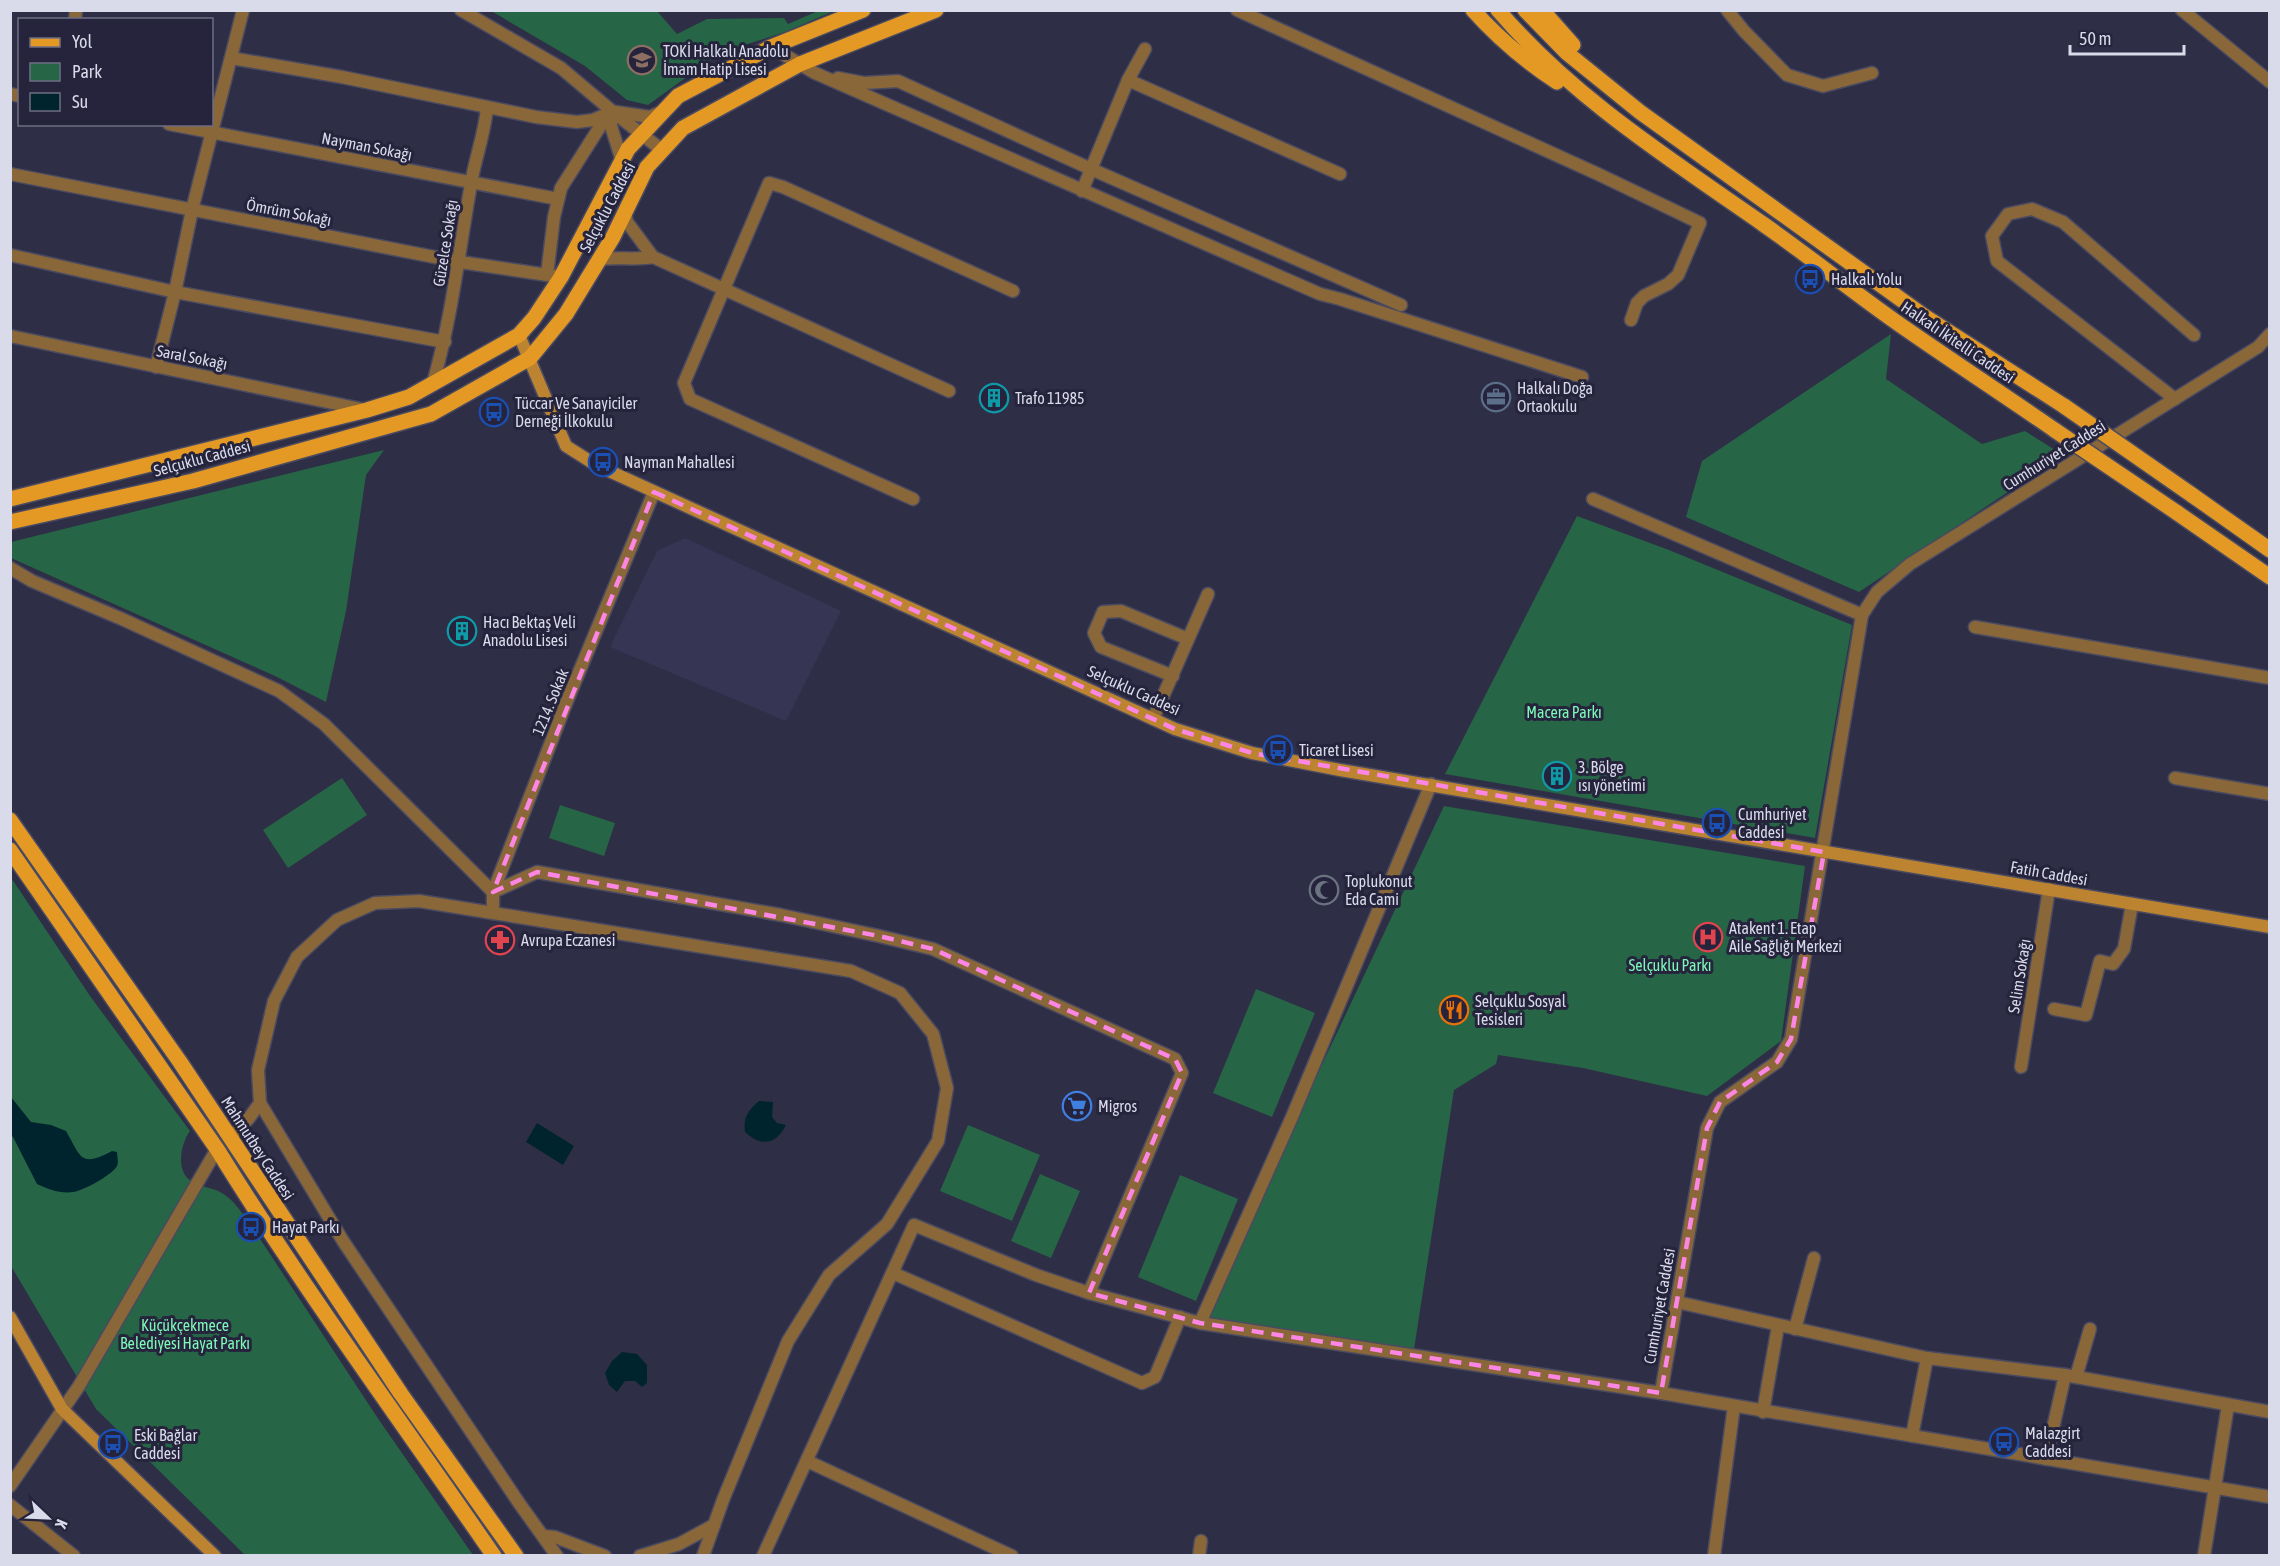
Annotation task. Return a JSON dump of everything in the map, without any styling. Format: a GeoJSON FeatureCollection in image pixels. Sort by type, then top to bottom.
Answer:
{"type":"FeatureCollection","features":[{"type":"Feature","properties":{"kind":"main road","name":"Selçuklu Caddesi"},"geometry":{"type":"LineString","coordinates":[[10,499],[367,410],[409,397],[519,335],[534,318],[554,276],[628,149],[678,96],[771,47],[863,10]]}},
{"type":"Feature","properties":{"kind":"main road","name":"Selçuklu Caddesi"},"geometry":{"type":"LineString","coordinates":[[10,522],[193,481],[431,414],[530,358],[566,314],[600,259],[647,167],[683,128],[800,64],[936,10]]}},
{"type":"Feature","properties":{"kind":"main road"},"geometry":{"type":"LineString","coordinates":[[1473,10],[1496,36],[1535,67],[1613,118]]}},
{"type":"Feature","properties":{"kind":"main road","name":"Halkalı İkitelli Caddesi"},"geometry":{"type":"LineString","coordinates":[[1498,10],[1523,40],[1613,118],[1909,331],[2270,577]]}},
{"type":"Feature","properties":{"kind":"main road","name":"Halkalı İkitelli Caddesi"},"geometry":{"type":"LineString","coordinates":[[1525,10],[1567,53],[1617,94],[1924,316],[2064,406],[2270,550]]}},
{"type":"Feature","properties":{"kind":"main road"},"geometry":{"type":"LineString","coordinates":[[1542,10],[1617,94]]}},
{"type":"Feature","properties":{"kind":"main road","name":"Mahmutbey Caddesi"},"geometry":{"type":"LineString","coordinates":[[10,820],[180,1062],[401,1394],[516,1556]]}},
{"type":"Feature","properties":{"kind":"main road"},"geometry":{"type":"LineString","coordinates":[[10,850],[217,1149],[242,1190],[399,1421],[494,1556]]}},
{"type":"Feature","properties":{"kind":"main road"},"geometry":{"type":"LineString","coordinates":[[217,1149],[230,1138]]}},
{"type":"Feature","properties":{"kind":"street"},"geometry":{"type":"LineString","coordinates":[[156,367],[176,292],[192,210],[243,10]]}},
{"type":"Feature","properties":{"kind":"street"},"geometry":{"type":"LineString","coordinates":[[461,10],[561,68],[610,112],[663,151]]}},
{"type":"Feature","properties":{"kind":"street"},"geometry":{"type":"LineString","coordinates":[[1237,10],[1600,175],[1700,223],[1678,275],[1668,284],[1644,296],[1637,303],[1631,320]]}},
{"type":"Feature","properties":{"kind":"street"},"geometry":{"type":"LineString","coordinates":[[1728,10],[1744,31],[1787,75],[1823,86],[1872,73]]}},
{"type":"Feature","properties":{"kind":"street"},"geometry":{"type":"LineString","coordinates":[[2182,10],[2270,82]]}},
{"type":"Feature","properties":{"kind":"street"},"geometry":{"type":"LineString","coordinates":[[771,47],[815,73],[1320,294],[1582,377]]}},
{"type":"Feature","properties":{"kind":"street"},"geometry":{"type":"LineString","coordinates":[[1082,190],[1128,80],[1145,49]]}},
{"type":"Feature","properties":{"kind":"street"},"geometry":{"type":"LineString","coordinates":[[231,58],[577,122],[593,120],[610,112],[650,117],[665,111]]}},
{"type":"Feature","properties":{"kind":"street"},"geometry":{"type":"LineString","coordinates":[[815,73],[864,83],[898,81],[1091,169],[1401,305]]}},
{"type":"Feature","properties":{"kind":"street"},"geometry":{"type":"LineString","coordinates":[[1128,80],[1340,174]]}},
{"type":"Feature","properties":{"kind":"street","name":"Güzelce Sokağı"},"geometry":{"type":"LineString","coordinates":[[433,383],[445,342],[460,262],[471,183],[487,107]]}},
{"type":"Feature","properties":{"kind":"street"},"geometry":{"type":"LineString","coordinates":[[610,112],[610,126],[622,161]]}},
{"type":"Feature","properties":{"kind":"street"},"geometry":{"type":"LineString","coordinates":[[554,276],[558,199],[561,188],[610,112]]}},
{"type":"Feature","properties":{"kind":"street","name":"Nayman Sokağı"},"geometry":{"type":"LineString","coordinates":[[179,126],[558,199]]}},
{"type":"Feature","properties":{"kind":"street","name":"Ömrüm Sokağı"},"geometry":{"type":"LineString","coordinates":[[10,174],[460,262],[554,276]]}},
{"type":"Feature","properties":{"kind":"street"},"geometry":{"type":"LineString","coordinates":[[913,499],[690,399],[684,383],[769,183],[783,187],[1013,291]]}},
{"type":"Feature","properties":{"kind":"street"},"geometry":{"type":"LineString","coordinates":[[2175,399],[1997,261],[1992,236],[2008,214],[2032,209],[2063,222],[2194,335]]}},
{"type":"Feature","properties":{"kind":"street"},"geometry":{"type":"LineString","coordinates":[[625,213],[627,222],[653,257],[949,391]]}},
{"type":"Feature","properties":{"kind":"street"},"geometry":{"type":"LineString","coordinates":[[10,255],[176,292],[445,342]]}},
{"type":"Feature","properties":{"kind":"street"},"geometry":{"type":"LineString","coordinates":[[600,259],[625,257],[642,260],[653,257]]}},
{"type":"Feature","properties":{"kind":"street","name":"Cumhuriyet Caddesi"},"geometry":{"type":"LineString","coordinates":[[1661,1393],[1707,1128],[1720,1102],[1777,1062],[1791,1039],[1862,615],[1876,592],[1910,564],[2258,347],[2270,334]]}},
{"type":"Feature","properties":{"kind":"street","name":"Selçuklu Caddesi"},"geometry":{"type":"LineString","coordinates":[[519,335],[566,446],[596,465],[1175,729],[1252,753],[1824,852]]}},
{"type":"Feature","properties":{"kind":"street","name":"Saral Sokağı"},"geometry":{"type":"LineString","coordinates":[[10,336],[367,410]]}},
{"type":"Feature","properties":{"kind":"street","name":"1214. Sokak"},"geometry":{"type":"LineString","coordinates":[[493,913],[494,892],[567,701],[654,492]]}},
{"type":"Feature","properties":{"kind":"street"},"geometry":{"type":"LineString","coordinates":[[1593,499],[1862,615]]}},
{"type":"Feature","properties":{"kind":"street"},"geometry":{"type":"LineString","coordinates":[[10,568],[32,581],[122,619],[279,692],[324,724],[494,892],[537,872],[781,915],[933,949],[1175,1059],[1182,1073],[1089,1293]]}},
{"type":"Feature","properties":{"kind":"street"},"geometry":{"type":"LineString","coordinates":[[1153,719],[1208,594]]}},
{"type":"Feature","properties":{"kind":"street"},"geometry":{"type":"LineString","coordinates":[[1173,676],[1101,647],[1094,633],[1098,622],[1103,612],[1121,611],[1188,639]]}},
{"type":"Feature","properties":{"kind":"street"},"geometry":{"type":"LineString","coordinates":[[1975,627],[2270,678]]}},
{"type":"Feature","properties":{"kind":"street"},"geometry":{"type":"LineString","coordinates":[[2175,778],[2270,794]]}},
{"type":"Feature","properties":{"kind":"street"},"geometry":{"type":"LineString","coordinates":[[1200,1323],[1292,1117],[1431,784]]}},
{"type":"Feature","properties":{"kind":"street","name":"Fatih Caddesi"},"geometry":{"type":"LineString","coordinates":[[1824,852],[2270,927]]}},
{"type":"Feature","properties":{"kind":"street","name":"Selim Sokağı"},"geometry":{"type":"LineString","coordinates":[[2021,1067],[2049,889]]}},
{"type":"Feature","properties":{"kind":"street"},"geometry":{"type":"LineString","coordinates":[[557,1556],[343,1241],[260,1103],[258,1070],[274,1001],[297,957],[337,920],[375,903],[419,901],[851,970],[900,993],[933,1034],[947,1088],[938,1141],[887,1224],[830,1275],[788,1341],[703,1556]]}},
{"type":"Feature","properties":{"kind":"street"},"geometry":{"type":"LineString","coordinates":[[2054,1009],[2086,1015],[2100,961],[2113,964],[2124,949],[2132,904]]}},
{"type":"Feature","properties":{"kind":"street"},"geometry":{"type":"LineString","coordinates":[[230,1138],[260,1103]]}},
{"type":"Feature","properties":{"kind":"street"},"geometry":{"type":"LineString","coordinates":[[10,1486],[79,1386],[217,1149]]}},
{"type":"Feature","properties":{"kind":"street"},"geometry":{"type":"LineString","coordinates":[[763,1556],[914,1225],[1036,1275],[1089,1293],[1200,1323],[1661,1393],[2270,1497]]}},
{"type":"Feature","properties":{"kind":"street"},"geometry":{"type":"LineString","coordinates":[[1796,1329],[1814,1258]]}},
{"type":"Feature","properties":{"kind":"street"},"geometry":{"type":"LineString","coordinates":[[893,1273],[1142,1383],[1155,1377],[1180,1317]]}},
{"type":"Feature","properties":{"kind":"street"},"geometry":{"type":"LineString","coordinates":[[1677,1302],[1927,1358],[2070,1376],[2270,1412]]}},
{"type":"Feature","properties":{"kind":"street"},"geometry":{"type":"LineString","coordinates":[[10,1317],[62,1408],[215,1556]]}},
{"type":"Feature","properties":{"kind":"street"},"geometry":{"type":"LineString","coordinates":[[1763,1412],[1778,1326]]}},
{"type":"Feature","properties":{"kind":"street"},"geometry":{"type":"LineString","coordinates":[[2046,1459],[2070,1376],[2090,1329]]}},
{"type":"Feature","properties":{"kind":"street"},"geometry":{"type":"LineString","coordinates":[[1912,1436],[1927,1358]]}},
{"type":"Feature","properties":{"kind":"street"},"geometry":{"type":"LineString","coordinates":[[2204,1556],[2228,1405]]}},
{"type":"Feature","properties":{"kind":"street"},"geometry":{"type":"LineString","coordinates":[[1714,1556],[1734,1406]]}},
{"type":"Feature","properties":{"kind":"street"},"geometry":{"type":"LineString","coordinates":[[807,1461],[1012,1556]]}},
{"type":"Feature","properties":{"kind":"street"},"geometry":{"type":"LineString","coordinates":[[10,1505],[74,1556]]}},
{"type":"Feature","properties":{"kind":"street"},"geometry":{"type":"LineString","coordinates":[[640,1556],[679,1544],[714,1525]]}},
{"type":"Feature","properties":{"kind":"street"},"geometry":{"type":"LineString","coordinates":[[543,1536],[555,1537],[605,1556]]}},
{"type":"Feature","properties":{"kind":"street"},"geometry":{"type":"LineString","coordinates":[[1199,1556],[1201,1541]]}},
{"type":"Feature","properties":{"kind":"highlighted area"},"geometry":{"type":"Polygon","coordinates":[[[654,492],[1175,729],[1252,753],[1824,852],[1791,1039],[1777,1062],[1720,1102],[1707,1128],[1661,1393],[1200,1323],[1089,1293],[1182,1073],[1175,1059],[933,949],[879,936],[537,872],[493,892],[654,492]]]}},
{"type":"Feature","properties":{"kind":"shaded area"},"geometry":{"type":"Polygon","coordinates":[[[685,538],[841,611],[786,721],[610,647],[657,551],[685,538]]]}},
{"type":"Feature","properties":{"kind":"green space","name":"TOKİ Halkalı Anadolu İmam Hatip Lisesi"},"geometry":{"type":"Polygon","coordinates":[[[491,11],[657,11],[677,34],[707,19],[784,18],[788,24],[818,11],[834,11],[785,32],[720,53],[648,105],[627,100],[585,66],[491,11]]]}},
{"type":"Feature","properties":{"kind":"green space"},"geometry":{"type":"Polygon","coordinates":[[[1891,334],[1886,379],[1982,444],[2025,431],[2063,455],[1859,592],[1686,517],[1702,461],[1891,334]]]}},
{"type":"Feature","properties":{"kind":"green space"},"geometry":{"type":"Polygon","coordinates":[[[384,450],[366,475],[346,611],[326,702],[275,676],[11,558],[11,542],[384,450]]]}},
{"type":"Feature","properties":{"kind":"green space","name":"Macera Parkı"},"geometry":{"type":"Polygon","coordinates":[[[1577,516],[1669,550],[1852,625],[1815,838],[1445,774],[1577,516]]]}},
{"type":"Feature","properties":{"kind":"green space"},"geometry":{"type":"Polygon","coordinates":[[[342,778],[367,815],[288,868],[263,830],[342,778]]]}},
{"type":"Feature","properties":{"kind":"green space"},"geometry":{"type":"Polygon","coordinates":[[[560,805],[615,823],[604,856],[549,838],[560,805]]]}},
{"type":"Feature","properties":{"kind":"green space","name":"Selçuklu Parkı"},"geometry":{"type":"Polygon","coordinates":[[[1444,806],[1805,866],[1781,1041],[1707,1096],[1583,1068],[1498,1055],[1496,1064],[1454,1090],[1413,1356],[1200,1323],[1444,806]]]}},
{"type":"Feature","properties":{"kind":"green space","name":"Küçükçekmece Belediyesi Hayat Parkı"},"geometry":{"type":"Polygon","coordinates":[[[10,876],[90,996],[190,1131],[184,1142],[181,1157],[186,1176],[195,1183],[225,1195],[247,1219],[379,1420],[473,1555],[245,1555],[96,1409],[11,1266],[10,876]]]}},
{"type":"Feature","properties":{"kind":"green space"},"geometry":{"type":"Polygon","coordinates":[[[1256,989],[1315,1013],[1272,1117],[1213,1093],[1256,989]]]}},
{"type":"Feature","properties":{"kind":"green space"},"geometry":{"type":"Polygon","coordinates":[[[968,1125],[1040,1155],[1012,1221],[940,1191],[968,1125]]]}},
{"type":"Feature","properties":{"kind":"green space"},"geometry":{"type":"Polygon","coordinates":[[[1040,1174],[1080,1191],[1051,1258],[1011,1241],[1040,1174]]]}},
{"type":"Feature","properties":{"kind":"green space"},"geometry":{"type":"Polygon","coordinates":[[[1180,1175],[1238,1199],[1196,1301],[1138,1277],[1180,1175]]]}},
{"type":"Feature","properties":{"kind":"water"},"geometry":{"type":"Polygon","coordinates":[[[11,1097],[31,1122],[51,1125],[66,1131],[83,1157],[93,1159],[112,1151],[117,1152],[117,1166],[97,1182],[73,1192],[54,1191],[37,1184],[11,1135],[11,1097]]]}},
{"type":"Feature","properties":{"kind":"water"},"geometry":{"type":"Polygon","coordinates":[[[759,1101],[773,1102],[772,1117],[777,1123],[786,1125],[778,1137],[768,1142],[757,1140],[745,1132],[747,1115],[759,1101]]]}},
{"type":"Feature","properties":{"kind":"water"},"geometry":{"type":"Polygon","coordinates":[[[537,1123],[574,1146],[563,1165],[526,1142],[537,1123]]]}},
{"type":"Feature","properties":{"kind":"water"},"geometry":{"type":"Polygon","coordinates":[[[622,1352],[637,1354],[647,1365],[647,1383],[642,1387],[635,1381],[625,1381],[617,1392],[609,1385],[605,1373],[612,1361],[622,1352]]]}},
{"type":"Feature","properties":{"kind":"place","name":"TOKİ Halkalı Anadolu İmam Hatip Lisesi"},"geometry":{"type":"Point","coordinates":[642,60]}},
{"type":"Feature","properties":{"kind":"place","name":"Halkalı Yolu"},"geometry":{"type":"Point","coordinates":[1810,279]}},
{"type":"Feature","properties":{"kind":"place","name":"Halkalı Doğa Ortaokulu"},"geometry":{"type":"Point","coordinates":[1496,397]}},
{"type":"Feature","properties":{"kind":"place","name":"Trafo 11985"},"geometry":{"type":"Point","coordinates":[994,398]}},
{"type":"Feature","properties":{"kind":"place","name":"Tüccar Ve Sanayiciler Derneği İlkokulu"},"geometry":{"type":"Point","coordinates":[494,412]}},
{"type":"Feature","properties":{"kind":"place","name":"Nayman Mahallesi"},"geometry":{"type":"Point","coordinates":[603,462]}},
{"type":"Feature","properties":{"kind":"place","name":"Hacı Bektaş Veli Anadolu Lisesi"},"geometry":{"type":"Point","coordinates":[462,631]}},
{"type":"Feature","properties":{"kind":"place","name":"Ticaret Lisesi"},"geometry":{"type":"Point","coordinates":[1278,750]}},
{"type":"Feature","properties":{"kind":"place","name":"3. Bölge ısı yönetimi"},"geometry":{"type":"Point","coordinates":[1557,776]}},
{"type":"Feature","properties":{"kind":"place","name":"Cumhuriyet Caddesi"},"geometry":{"type":"Point","coordinates":[1717,823]}},
{"type":"Feature","properties":{"kind":"place","name":"Toplukonut Eda Cami"},"geometry":{"type":"Point","coordinates":[1324,890]}},
{"type":"Feature","properties":{"kind":"place","name":"Atakent 1. Etap Aile Sağlığı Merkezi"},"geometry":{"type":"Point","coordinates":[1708,937]}},
{"type":"Feature","properties":{"kind":"place","name":"Avrupa Eczanesi"},"geometry":{"type":"Point","coordinates":[500,940]}},
{"type":"Feature","properties":{"kind":"place","name":"Selçuklu Sosyal Tesisleri"},"geometry":{"type":"Point","coordinates":[1454,1010]}},
{"type":"Feature","properties":{"kind":"place","name":"Migros"},"geometry":{"type":"Point","coordinates":[1077,1106]}},
{"type":"Feature","properties":{"kind":"place","name":"Hayat Parkı"},"geometry":{"type":"Point","coordinates":[251,1227]}},
{"type":"Feature","properties":{"kind":"place","name":"Malazgirt Caddesi"},"geometry":{"type":"Point","coordinates":[2004,1442]}},
{"type":"Feature","properties":{"kind":"place","name":"Eski Bağlar Caddesi"},"geometry":{"type":"Point","coordinates":[113,1444]}}]}
